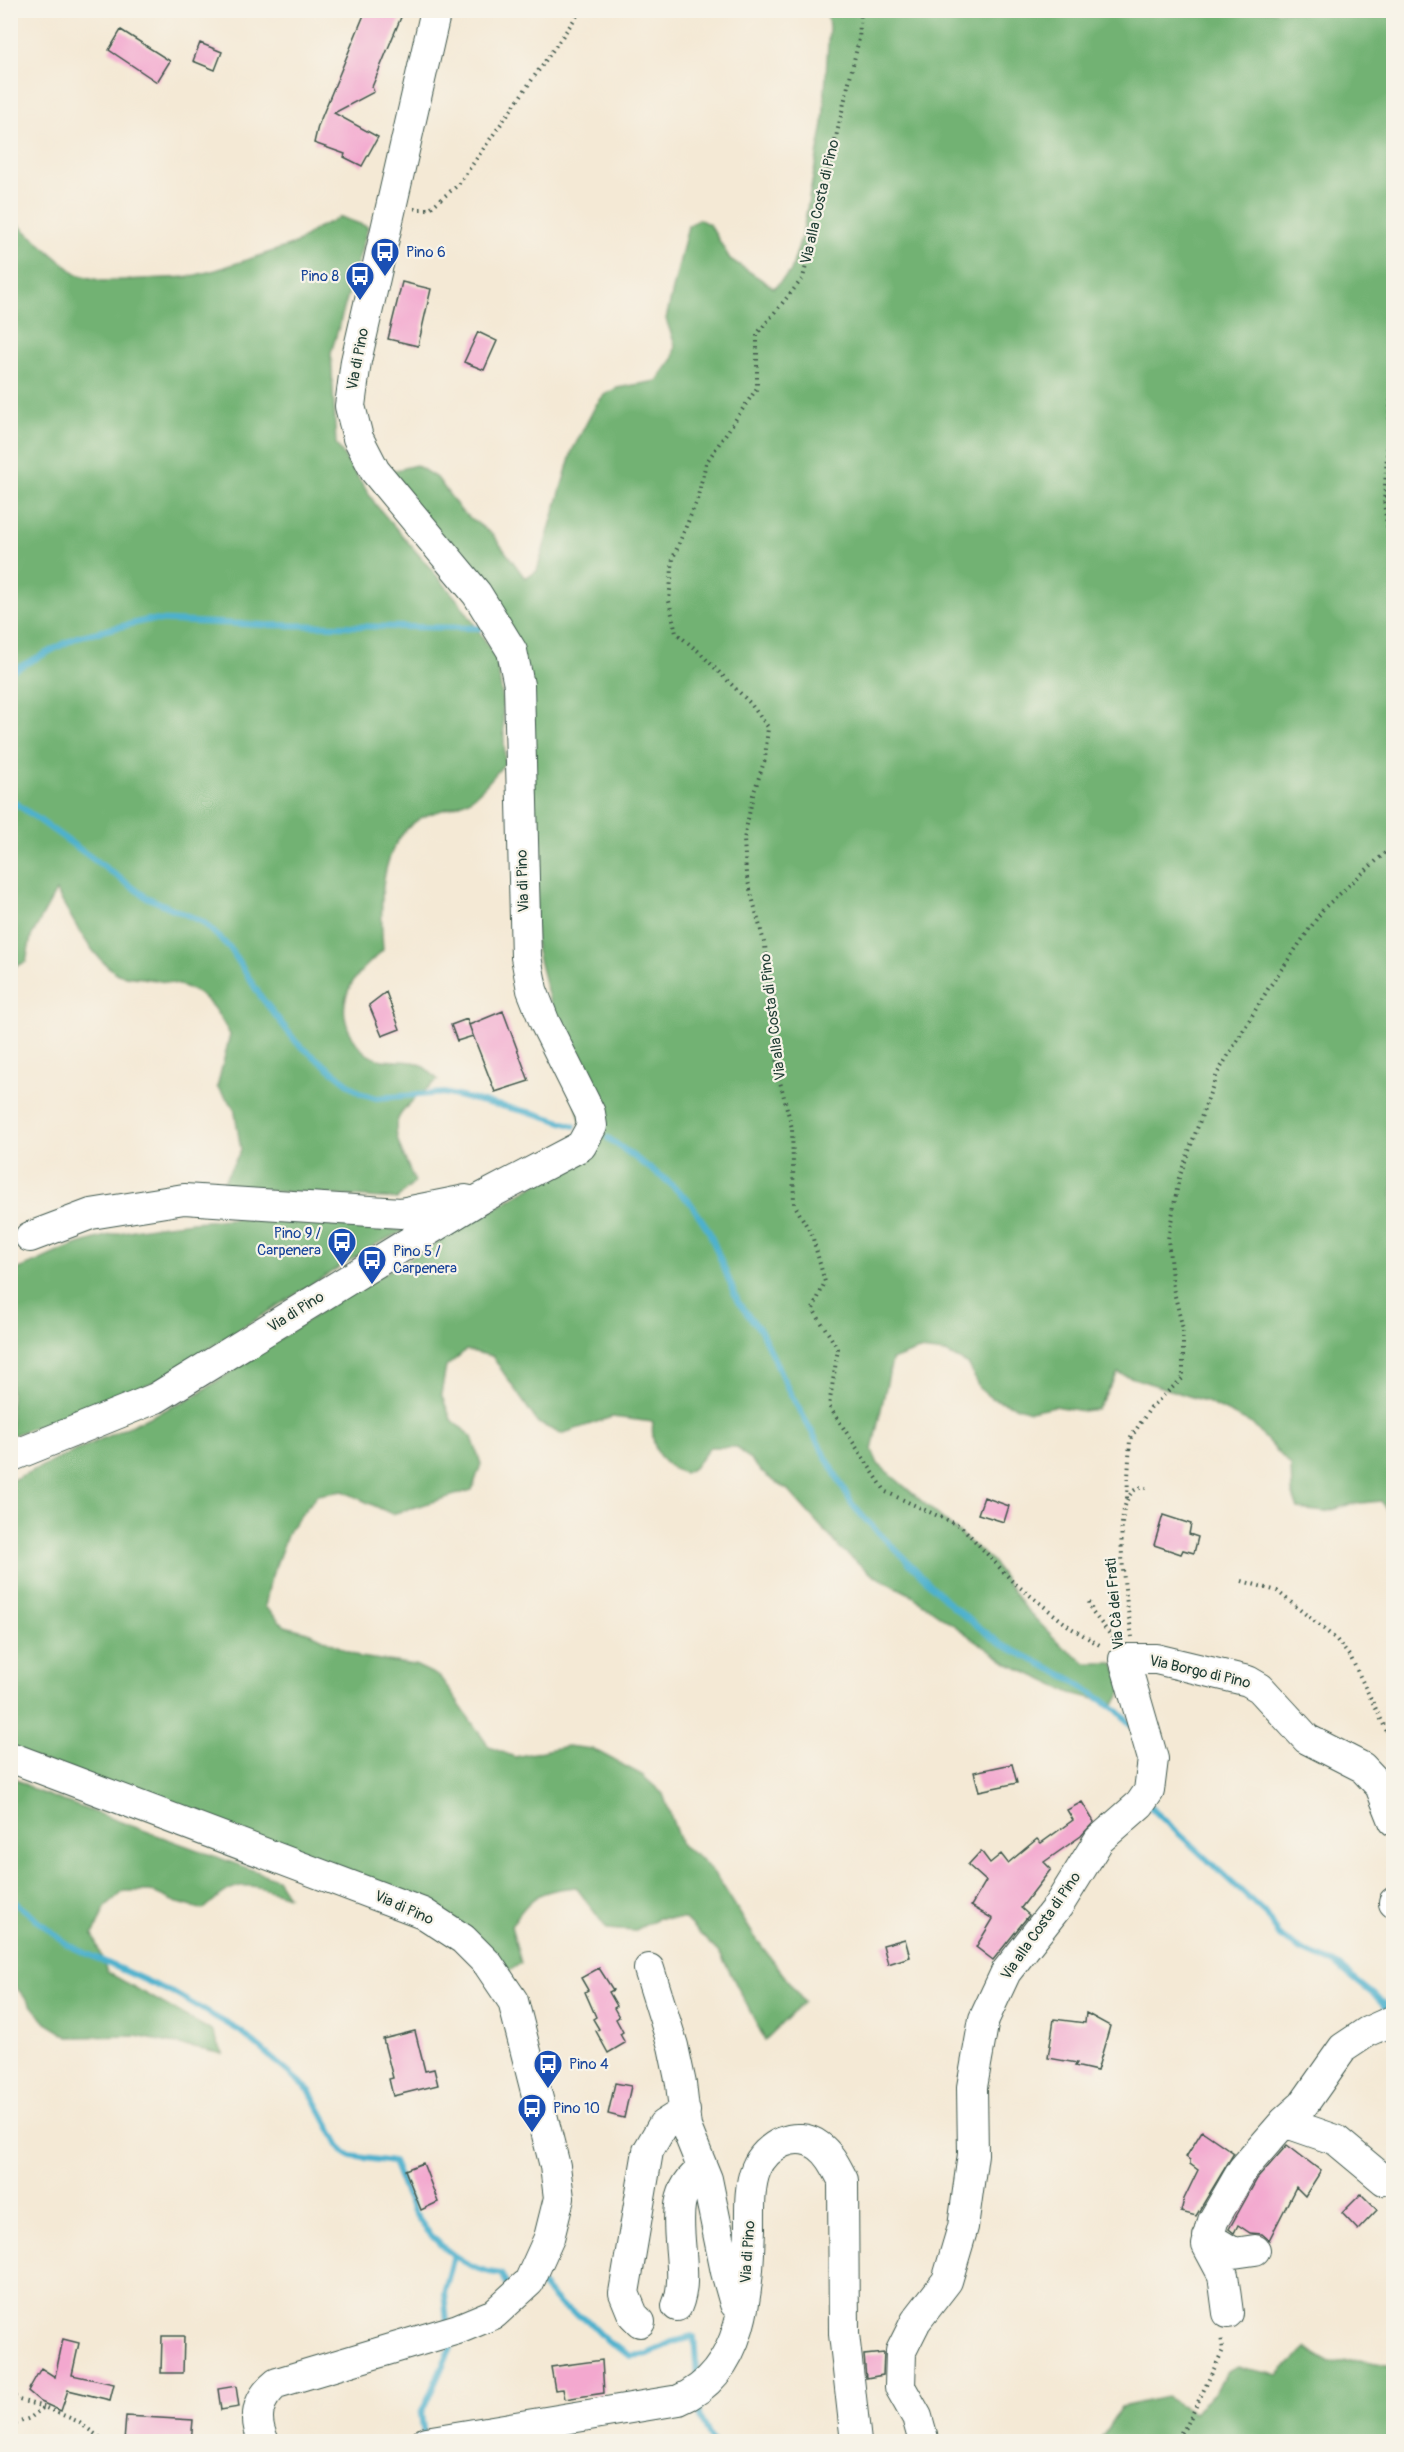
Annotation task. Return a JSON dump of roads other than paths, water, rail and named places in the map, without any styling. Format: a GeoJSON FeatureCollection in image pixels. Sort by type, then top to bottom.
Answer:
{"type":"FeatureCollection","features":[{"type":"Feature","properties":{"kind":"street","name":"Via di Pino"},"geometry":{"type":"LineString","coordinates":[[10,1457],[156,1398],[478,1200],[574,1151],[586,1138],[592,1125],[581,1091],[545,1023],[532,990],[526,957],[519,685],[512,651],[477,594],[375,471],[358,438],[350,406],[356,361],[436,10]]}},
{"type":"Feature","properties":{"kind":"street"},"geometry":{"type":"LineString","coordinates":[[30,1237],[92,1214],[184,1199],[402,1213],[459,1200],[478,1200]]}},
{"type":"Feature","properties":{"kind":"street","name":"Via Borgo di Pino"},"geometry":{"type":"LineString","coordinates":[[1124,1659],[1156,1659],[1248,1681],[1260,1688],[1307,1739],[1362,1767],[1380,1786],[1394,1821]]}},
{"type":"Feature","properties":{"kind":"street","name":"Via alla Costa di Pino"},"geometry":{"type":"LineString","coordinates":[[924,2442],[917,2417],[900,2387],[901,2351],[916,2321],[947,2281],[963,2227],[973,2154],[972,2087],[984,2019],[1006,1972],[1058,1906],[1099,1840],[1140,1804],[1149,1791],[1153,1759],[1124,1659]]}},
{"type":"Feature","properties":{"kind":"street","name":"Via di Pino"},"geometry":{"type":"LineString","coordinates":[[10,1756],[423,1913],[463,1939],[488,1964],[513,2001],[555,2166],[559,2198],[549,2238],[529,2282],[494,2314],[467,2325],[277,2383],[267,2391],[260,2403],[257,2416],[264,2442]]}},
{"type":"Feature","properties":{"kind":"street"},"geometry":{"type":"LineString","coordinates":[[649,1969],[673,2046],[686,2127],[713,2200],[735,2304],[743,2312]]}},
{"type":"Feature","properties":{"kind":"street"},"geometry":{"type":"LineString","coordinates":[[1224,2321],[1223,2275],[1207,2245],[1213,2221],[1243,2169],[1284,2122],[1303,2105],[1343,2048],[1367,2032],[1394,2020]]}},
{"type":"Feature","properties":{"kind":"street"},"geometry":{"type":"LineString","coordinates":[[640,2322],[630,2309],[624,2293],[648,2151],[663,2125],[684,2111]]}},
{"type":"Feature","properties":{"kind":"street"},"geometry":{"type":"LineString","coordinates":[[1284,2122],[1335,2140],[1384,2180],[1394,2176]]}},
{"type":"Feature","properties":{"kind":"street","name":"Via di Pino"},"geometry":{"type":"LineString","coordinates":[[426,2442],[679,2400],[696,2392],[716,2372],[729,2354],[743,2312],[749,2263],[751,2196],[755,2170],[768,2148],[783,2142],[803,2139],[818,2145],[833,2160],[843,2180],[844,2334],[856,2442]]}},
{"type":"Feature","properties":{"kind":"street"},"geometry":{"type":"LineString","coordinates":[[677,2306],[683,2292],[679,2233],[681,2197],[684,2185],[702,2170]]}},
{"type":"Feature","properties":{"kind":"street"},"geometry":{"type":"LineString","coordinates":[[1208,2237],[1234,2253],[1255,2250]]}},
{"type":"Feature","properties":{"kind":"waterway"},"geometry":{"type":"LineString","coordinates":[[10,672],[77,637],[148,620],[264,625],[480,628]]}},
{"type":"Feature","properties":{"kind":"waterway"},"geometry":{"type":"LineString","coordinates":[[10,799],[146,897],[203,922],[230,948],[261,997],[297,1043],[360,1093],[376,1098],[444,1093],[537,1114],[574,1126]]}},
{"type":"Feature","properties":{"kind":"waterway"},"geometry":{"type":"LineString","coordinates":[[608,1138],[666,1180],[689,1201],[708,1229],[738,1302],[761,1331],[789,1391],[852,1504],[864,1518],[953,1607],[1001,1644],[1071,1679],[1117,1710],[1130,1724]]}},
{"type":"Feature","properties":{"kind":"waterway"},"geometry":{"type":"LineString","coordinates":[[1149,1806],[1267,1915],[1278,1935],[1301,1950],[1333,1962],[1384,2003],[1389,2014]]}},
{"type":"Feature","properties":{"kind":"waterway"},"geometry":{"type":"LineString","coordinates":[[10,1898],[68,1945],[175,1994],[240,2031],[310,2091],[342,2150],[351,2156],[393,2162],[414,2212],[443,2247],[477,2268],[501,2274],[507,2284]]}},
{"type":"Feature","properties":{"kind":"waterway"},"geometry":{"type":"LineString","coordinates":[[447,2322],[444,2293],[454,2256]]}},
{"type":"Feature","properties":{"kind":"waterway"},"geometry":{"type":"LineString","coordinates":[[541,2284],[562,2307],[587,2320],[608,2342],[631,2356],[648,2354],[672,2342],[694,2337],[697,2377]]}},
{"type":"Feature","properties":{"kind":"waterway"},"geometry":{"type":"LineString","coordinates":[[424,2435],[421,2414],[451,2347],[451,2341]]}},
{"type":"Feature","properties":{"kind":"waterway"},"geometry":{"type":"LineString","coordinates":[[698,2399],[699,2415],[713,2442]]}},
{"type":"Feature","properties":{"kind":"place","name":"Pino 6"},"geometry":{"type":"Point","coordinates":[385,278]}},
{"type":"Feature","properties":{"kind":"place","name":"Pino 8"},"geometry":{"type":"Point","coordinates":[360,302]}},
{"type":"Feature","properties":{"kind":"place","name":"Pino 9 / Carpenera"},"geometry":{"type":"Point","coordinates":[342,1268]}},
{"type":"Feature","properties":{"kind":"place","name":"Pino 5 / Carpenera"},"geometry":{"type":"Point","coordinates":[372,1286]}},
{"type":"Feature","properties":{"kind":"place","name":"Pino 4"},"geometry":{"type":"Point","coordinates":[548,2090]}},
{"type":"Feature","properties":{"kind":"place","name":"Pino 10"},"geometry":{"type":"Point","coordinates":[532,2134]}}]}
